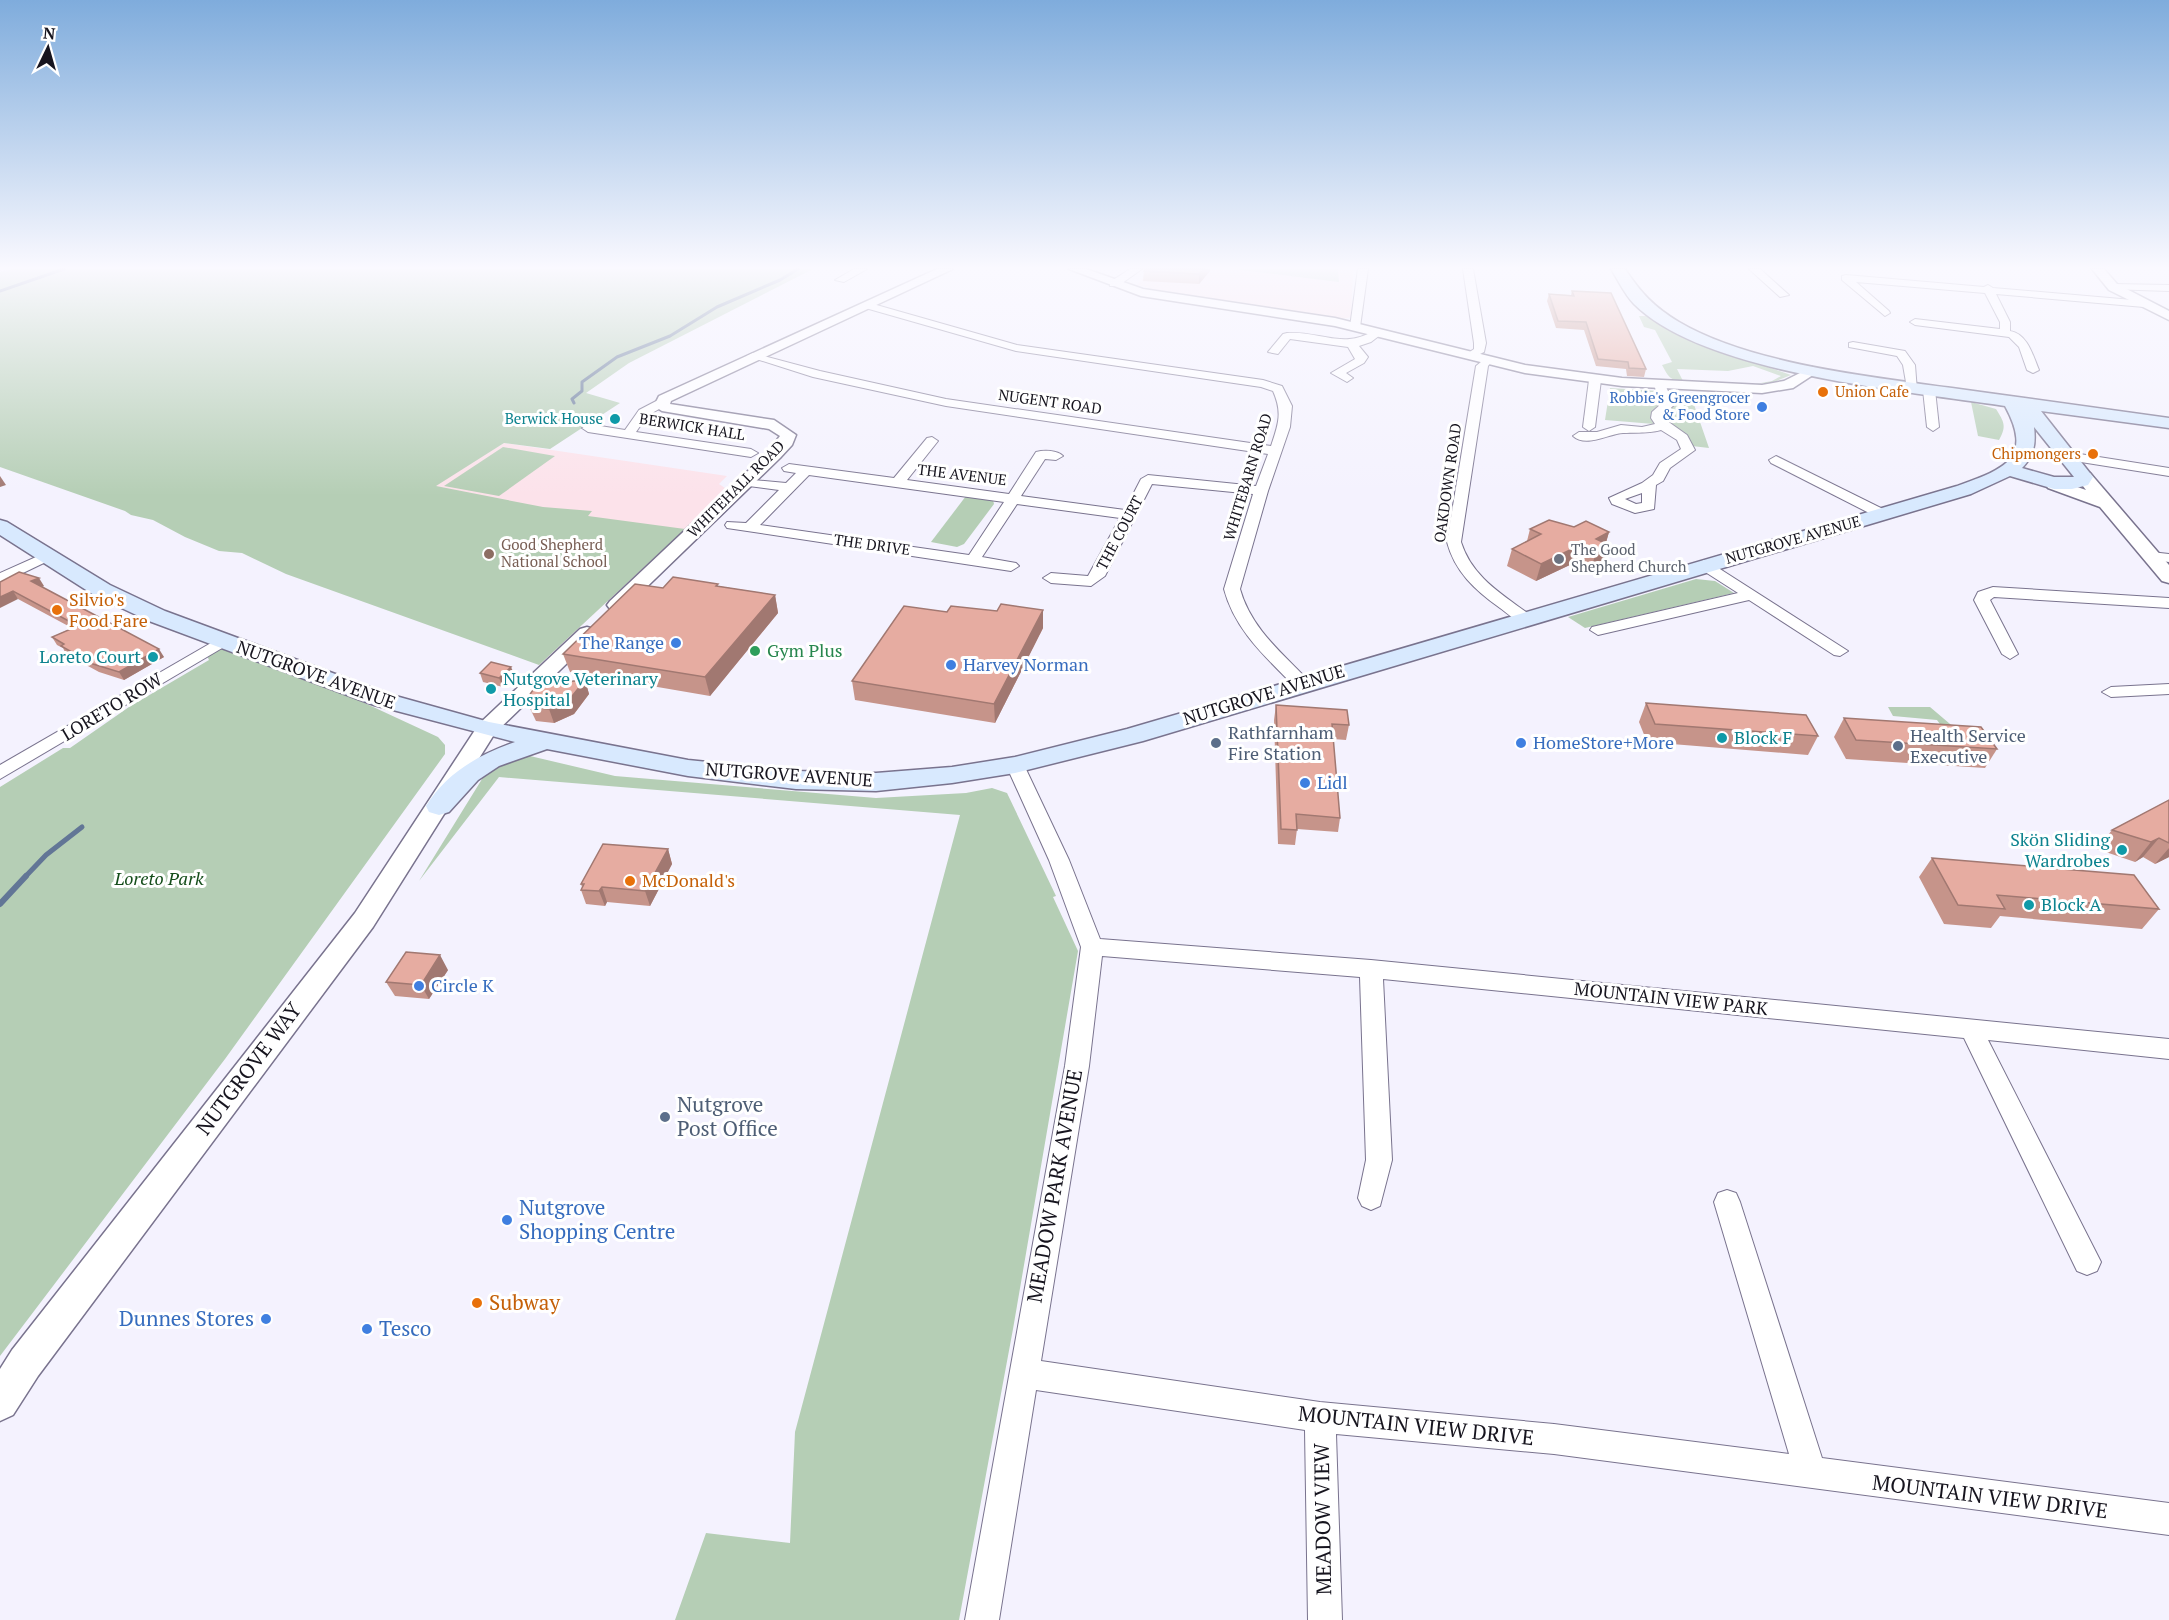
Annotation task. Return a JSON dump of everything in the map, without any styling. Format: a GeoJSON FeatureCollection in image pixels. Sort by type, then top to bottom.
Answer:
{"type":"FeatureCollection","features":[{"type":"Feature","properties":{"kind":"main road"},"geometry":{"type":"LineString","coordinates":[[1721,345],[1812,371],[1921,389],[2025,412],[2169,423]]}},
{"type":"Feature","properties":{"kind":"main road"},"geometry":{"type":"LineString","coordinates":[[2025,412],[2027,439],[2024,452],[2067,456]]}},
{"type":"Feature","properties":{"kind":"main road"},"geometry":{"type":"LineString","coordinates":[[2009,470],[2054,484],[2073,483],[2081,481],[2084,477],[2025,412]]}},
{"type":"Feature","properties":{"kind":"main road","name":"NUTGROVE AVENUE"},"geometry":{"type":"LineString","coordinates":[[0,526],[102,590],[157,616],[383,700],[487,729],[688,768],[840,782],[876,782],[952,775],[1015,765],[1134,735],[1524,618],[1964,490],[2009,470],[2017,464],[2024,452]]}},
{"type":"Feature","properties":{"kind":"main road"},"geometry":{"type":"LineString","coordinates":[[439,806],[469,774],[490,760],[545,740]]}},
{"type":"Feature","properties":{"kind":"street"},"geometry":{"type":"LineString","coordinates":[[662,402],[671,394],[778,345]]}},
{"type":"Feature","properties":{"kind":"street","name":"WHITEBARN ROAD"},"geometry":{"type":"LineString","coordinates":[[1004,345],[1263,384],[1278,389],[1286,406],[1284,427],[1261,491],[1232,589],[1234,604],[1250,628],[1302,684]]}},
{"type":"Feature","properties":{"kind":"street"},"geometry":{"type":"LineString","coordinates":[[1279,345],[1275,350],[1291,349]]}},
{"type":"Feature","properties":{"kind":"street"},"geometry":{"type":"LineString","coordinates":[[1347,378],[1337,373],[1362,357],[1352,345]]}},
{"type":"Feature","properties":{"kind":"street"},"geometry":{"type":"LineString","coordinates":[[1425,345],[1487,360],[1595,380],[1660,385],[1762,389],[1788,385],[1812,371]]}},
{"type":"Feature","properties":{"kind":"street"},"geometry":{"type":"LineString","coordinates":[[1470,356],[1480,350],[1480,345]]}},
{"type":"Feature","properties":{"kind":"street"},"geometry":{"type":"LineString","coordinates":[[1854,345],[1901,353],[1921,389],[1933,427]]}},
{"type":"Feature","properties":{"kind":"street"},"geometry":{"type":"LineString","coordinates":[[2022,345],[2033,370]]}},
{"type":"Feature","properties":{"kind":"street","name":"NUGENT ROAD"},"geometry":{"type":"LineString","coordinates":[[753,356],[820,376],[973,408],[1275,451]]}},
{"type":"Feature","properties":{"kind":"street","name":"OAKDOWN ROAD"},"geometry":{"type":"LineString","coordinates":[[1487,360],[1482,366],[1454,542],[1457,559],[1466,573],[1524,618]]}},
{"type":"Feature","properties":{"kind":"street"},"geometry":{"type":"LineString","coordinates":[[1595,380],[1584,432],[1598,436],[1621,429],[1642,431],[1663,426]]}},
{"type":"Feature","properties":{"kind":"street"},"geometry":{"type":"LineString","coordinates":[[1648,486],[1658,478],[1665,466],[1688,450],[1682,438],[1663,426],[1657,418],[1658,412],[1668,405],[1660,385]]}},
{"type":"Feature","properties":{"kind":"street","name":"BERWICK HALL"},"geometry":{"type":"LineString","coordinates":[[628,434],[643,413],[662,402]]}},
{"type":"Feature","properties":{"kind":"street","name":"WHITEHALL ROAD"},"geometry":{"type":"LineString","coordinates":[[487,729],[784,445],[788,435],[774,424],[674,410],[662,406],[662,402]]}},
{"type":"Feature","properties":{"kind":"street","name":"BERWICK HALL"},"geometry":{"type":"LineString","coordinates":[[588,428],[751,453]]}},
{"type":"Feature","properties":{"kind":"street"},"geometry":{"type":"LineString","coordinates":[[897,483],[932,441]]}},
{"type":"Feature","properties":{"kind":"street"},"geometry":{"type":"LineString","coordinates":[[973,560],[1041,454],[1056,456]]}},
{"type":"Feature","properties":{"kind":"street"},"geometry":{"type":"LineString","coordinates":[[2067,456],[2169,472]]}},
{"type":"Feature","properties":{"kind":"street","name":"NUTGROVE AVENUE"},"geometry":{"type":"LineString","coordinates":[[1776,460],[1882,514]]}},
{"type":"Feature","properties":{"kind":"street","name":"THE AVENUE"},"geometry":{"type":"LineString","coordinates":[[789,468],[1130,515]]}},
{"type":"Feature","properties":{"kind":"street"},"geometry":{"type":"LineString","coordinates":[[750,527],[805,471]]}},
{"type":"Feature","properties":{"kind":"street","name":"THE COURT"},"geometry":{"type":"LineString","coordinates":[[1051,578],[1091,581],[1097,576],[1151,474],[1261,491]]}},
{"type":"Feature","properties":{"kind":"street"},"geometry":{"type":"LineString","coordinates":[[2084,477],[2103,496],[2105,503]]}},
{"type":"Feature","properties":{"kind":"street"},"geometry":{"type":"LineString","coordinates":[[746,482],[789,487]]}},
{"type":"Feature","properties":{"kind":"street"},"geometry":{"type":"LineString","coordinates":[[2054,484],[2105,503],[2160,557],[2169,577]]}},
{"type":"Feature","properties":{"kind":"street","name":"THE DRIVE"},"geometry":{"type":"LineString","coordinates":[[732,525],[1011,566]]}},
{"type":"Feature","properties":{"kind":"street"},"geometry":{"type":"LineString","coordinates":[[0,579],[45,556]]}},
{"type":"Feature","properties":{"kind":"street","name":"NUTGROVE AVENUE"},"geometry":{"type":"LineString","coordinates":[[1704,565],[1840,651]]}},
{"type":"Feature","properties":{"kind":"street"},"geometry":{"type":"LineString","coordinates":[[2010,654],[1982,600],[1984,595],[1993,592],[2169,603]]}},
{"type":"Feature","properties":{"kind":"street"},"geometry":{"type":"LineString","coordinates":[[1598,630],[1750,595]]}},
{"type":"Feature","properties":{"kind":"street","name":"LORETO ROW"},"geometry":{"type":"LineString","coordinates":[[0,772],[223,641]]}},
{"type":"Feature","properties":{"kind":"street"},"geometry":{"type":"LineString","coordinates":[[2111,692],[2169,690]]}},
{"type":"Feature","properties":{"kind":"street","name":"NUTGROVE WAY"},"geometry":{"type":"LineString","coordinates":[[0,1402],[25,1363],[364,920],[487,729]]}},
{"type":"Feature","properties":{"kind":"street","name":"MEADOW PARK AVENUE"},"geometry":{"type":"LineString","coordinates":[[982,1620],[1077,1066],[1092,946],[1059,860],[1015,765]]}},
{"type":"Feature","properties":{"kind":"street","name":"MOUNTAIN VIEW PARK"},"geometry":{"type":"LineString","coordinates":[[1092,946],[1371,969],[2169,1049]]}},
{"type":"Feature","properties":{"kind":"street"},"geometry":{"type":"LineString","coordinates":[[1371,969],[1379,1160],[1371,1198]]}},
{"type":"Feature","properties":{"kind":"street"},"geometry":{"type":"LineString","coordinates":[[1971,1029],[2087,1262]]}},
{"type":"Feature","properties":{"kind":"street"},"geometry":{"type":"LineString","coordinates":[[1727,1202],[1811,1474]]}},
{"type":"Feature","properties":{"kind":"street","name":"MOUNTAIN VIEW DRIVE"},"geometry":{"type":"LineString","coordinates":[[1023,1373],[1320,1417],[1554,1439],[2169,1519]]}},
{"type":"Feature","properties":{"kind":"street","name":"MEADOW VIEW"},"geometry":{"type":"LineString","coordinates":[[1320,1417],[1325,1620]]}},
{"type":"Feature","properties":{"kind":"shaded area","name":"Good Shepherd National School"},"geometry":{"type":"Polygon","coordinates":[[[504,443],[727,476],[719,484],[725,488],[685,529],[539,665],[354,534],[504,443]]]}},
{"type":"Feature","properties":{"kind":"green space"},"geometry":{"type":"Polygon","coordinates":[[[0,345],[665,345],[629,363],[586,393],[620,403],[550,449],[504,443],[436,486],[543,507],[592,511],[588,516],[685,529],[539,665],[286,574],[242,553],[219,551],[153,520],[131,515],[0,467],[0,345]]]}},
{"type":"Feature","properties":{"kind":"green space"},"geometry":{"type":"Polygon","coordinates":[[[1663,345],[1703,345],[1791,375],[1774,382],[1750,385],[1772,381],[1781,376],[1753,366],[1728,371],[1677,369],[1683,381],[1672,379],[1662,365],[1672,362],[1663,345]]]}},
{"type":"Feature","properties":{"kind":"green space"},"geometry":{"type":"Polygon","coordinates":[[[1610,388],[1659,391],[1662,395],[1661,406],[1651,417],[1654,424],[1605,420],[1610,388]]]}},
{"type":"Feature","properties":{"kind":"green space"},"geometry":{"type":"Polygon","coordinates":[[[1670,393],[1690,393],[1709,448],[1692,446],[1663,421],[1663,416],[1673,406],[1670,393]]]}},
{"type":"Feature","properties":{"kind":"green space"},"geometry":{"type":"Polygon","coordinates":[[[1971,402],[1996,409],[2004,424],[1999,440],[1978,436],[1971,402]]]}},
{"type":"Feature","properties":{"kind":"green space"},"geometry":{"type":"Polygon","coordinates":[[[503,447],[555,456],[499,496],[444,486],[503,447]]]}},
{"type":"Feature","properties":{"kind":"green space"},"geometry":{"type":"Polygon","coordinates":[[[966,496],[993,500],[994,504],[964,544],[957,547],[931,542],[966,496]]]}},
{"type":"Feature","properties":{"kind":"green space"},"geometry":{"type":"Polygon","coordinates":[[[1696,579],[1715,581],[1734,593],[1585,628],[1568,617],[1696,579]]]}},
{"type":"Feature","properties":{"kind":"green space","name":"Loreto Park"},"geometry":{"type":"Polygon","coordinates":[[[235,643],[438,737],[445,745],[445,754],[225,1059],[0,1356],[0,787],[63,748],[70,748],[129,707],[209,660],[207,656],[235,643]]]}},
{"type":"Feature","properties":{"kind":"green space"},"geometry":{"type":"Polygon","coordinates":[[[1888,707],[1930,707],[1976,746],[1955,745],[1937,720],[1893,716],[1888,707]]]}},
{"type":"Feature","properties":{"kind":"green space"},"geometry":{"type":"Polygon","coordinates":[[[530,756],[615,776],[876,798],[966,793],[992,788],[1007,793],[1056,896],[1053,897],[1078,951],[1013,1329],[959,1620],[675,1620],[706,1533],[790,1543],[795,1432],[960,815],[499,777],[419,881],[487,771],[505,760],[530,756]]]}},
{"type":"Feature","properties":{"kind":"building"},"geometry":{"type":"Polygon","coordinates":[[[1593,345],[1635,345],[1646,369],[1629,368],[1628,362],[1598,359],[1593,345]]]}},
{"type":"Feature","properties":{"kind":"building"},"geometry":{"type":"Polygon","coordinates":[[[1549,520],[1574,527],[1586,521],[1609,532],[1596,539],[1611,546],[1596,553],[1580,545],[1541,564],[1512,549],[1541,534],[1530,529],[1549,520]]]}},
{"type":"Feature","properties":{"kind":"building"},"geometry":{"type":"Polygon","coordinates":[[[19,572],[39,578],[31,581],[159,649],[119,672],[93,664],[61,646],[64,644],[52,637],[78,626],[13,591],[0,597],[0,582],[19,572]]]}},
{"type":"Feature","properties":{"kind":"building","name":"The Range"},"geometry":{"type":"Polygon","coordinates":[[[673,577],[775,595],[705,677],[563,654],[635,584],[663,588],[673,577]]]}},
{"type":"Feature","properties":{"kind":"building","name":"Harvey Norman"},"geometry":{"type":"Polygon","coordinates":[[[1001,604],[1043,610],[994,704],[852,681],[904,606],[947,612],[951,606],[997,611],[1001,604]]]}},
{"type":"Feature","properties":{"kind":"building"},"geometry":{"type":"Polygon","coordinates":[[[491,662],[511,667],[499,678],[480,673],[491,662]]]}},
{"type":"Feature","properties":{"kind":"building"},"geometry":{"type":"Polygon","coordinates":[[[585,680],[569,700],[549,709],[530,707],[526,700],[535,687],[543,684],[585,680]]]}},
{"type":"Feature","properties":{"kind":"building"},"geometry":{"type":"Polygon","coordinates":[[[1646,703],[1806,715],[1818,736],[1655,724],[1646,703]]]}},
{"type":"Feature","properties":{"kind":"building","name":"Lidl"},"geometry":{"type":"Polygon","coordinates":[[[1276,705],[1347,710],[1349,725],[1332,724],[1340,818],[1296,814],[1297,830],[1281,829],[1276,705]]]}},
{"type":"Feature","properties":{"kind":"building"},"geometry":{"type":"Polygon","coordinates":[[[1844,718],[1981,727],[1997,749],[1856,740],[1844,718]]]}},
{"type":"Feature","properties":{"kind":"building"},"geometry":{"type":"Polygon","coordinates":[[[2169,800],[2169,843],[2159,838],[2151,842],[2112,830],[2169,800]]]}},
{"type":"Feature","properties":{"kind":"building"},"geometry":{"type":"Polygon","coordinates":[[[603,844],[668,849],[645,891],[602,887],[599,891],[581,890],[584,884],[581,884],[603,844]]]}},
{"type":"Feature","properties":{"kind":"building"},"geometry":{"type":"Polygon","coordinates":[[[1932,858],[2134,875],[2159,909],[1997,895],[2005,909],[1958,905],[1932,858]]]}},
{"type":"Feature","properties":{"kind":"building"},"geometry":{"type":"Polygon","coordinates":[[[406,952],[440,955],[421,985],[386,982],[406,952]]]}},
{"type":"Feature","properties":{"kind":"waterway"},"geometry":{"type":"LineString","coordinates":[[574,403],[572,399],[582,391],[582,382],[617,357],[648,345]]}},
{"type":"Feature","properties":{"kind":"waterway"},"geometry":{"type":"LineString","coordinates":[[25,877],[46,855],[82,827]]}},
{"type":"Feature","properties":{"kind":"waterway"},"geometry":{"type":"LineString","coordinates":[[0,904],[26,876]]}},
{"type":"Feature","properties":{"kind":"place","name":"Union Cafe"},"geometry":{"type":"Point","coordinates":[1823,392]}},
{"type":"Feature","properties":{"kind":"place","name":"Robbie's Greengrocer & Food Store"},"geometry":{"type":"Point","coordinates":[1762,407]}},
{"type":"Feature","properties":{"kind":"place","name":"Berwick House"},"geometry":{"type":"Point","coordinates":[615,419]}},
{"type":"Feature","properties":{"kind":"place","name":"Chipmongers"},"geometry":{"type":"Point","coordinates":[2093,454]}},
{"type":"Feature","properties":{"kind":"place","name":"Good Shepherd National School"},"geometry":{"type":"Point","coordinates":[489,554]}},
{"type":"Feature","properties":{"kind":"place","name":"The Good Shepherd Church"},"geometry":{"type":"Point","coordinates":[1559,559]}},
{"type":"Feature","properties":{"kind":"place","name":"Silvio's Food Fare"},"geometry":{"type":"Point","coordinates":[57,610]}},
{"type":"Feature","properties":{"kind":"place","name":"The Range"},"geometry":{"type":"Point","coordinates":[676,643]}},
{"type":"Feature","properties":{"kind":"place","name":"Gym Plus"},"geometry":{"type":"Point","coordinates":[755,651]}},
{"type":"Feature","properties":{"kind":"place","name":"Loreto Court"},"geometry":{"type":"Point","coordinates":[153,657]}},
{"type":"Feature","properties":{"kind":"place","name":"Harvey Norman"},"geometry":{"type":"Point","coordinates":[951,665]}},
{"type":"Feature","properties":{"kind":"place","name":"Nutgove Veterinary Hospital"},"geometry":{"type":"Point","coordinates":[491,689]}},
{"type":"Feature","properties":{"kind":"place","name":"Block F"},"geometry":{"type":"Point","coordinates":[1722,738]}},
{"type":"Feature","properties":{"kind":"place","name":"Rathfarnham Fire Station"},"geometry":{"type":"Point","coordinates":[1216,743]}},
{"type":"Feature","properties":{"kind":"place","name":"HomeStore+More"},"geometry":{"type":"Point","coordinates":[1521,743]}},
{"type":"Feature","properties":{"kind":"place","name":"Health Service Executive"},"geometry":{"type":"Point","coordinates":[1898,746]}},
{"type":"Feature","properties":{"kind":"place","name":"Lidl"},"geometry":{"type":"Point","coordinates":[1305,783]}},
{"type":"Feature","properties":{"kind":"place","name":"Skön Sliding Wardrobes"},"geometry":{"type":"Point","coordinates":[2122,850]}},
{"type":"Feature","properties":{"kind":"place","name":"McDonald's"},"geometry":{"type":"Point","coordinates":[630,881]}},
{"type":"Feature","properties":{"kind":"place","name":"Block A"},"geometry":{"type":"Point","coordinates":[2029,905]}},
{"type":"Feature","properties":{"kind":"place","name":"Circle K"},"geometry":{"type":"Point","coordinates":[419,986]}},
{"type":"Feature","properties":{"kind":"place","name":"Nutgrove Post Office"},"geometry":{"type":"Point","coordinates":[665,1117]}},
{"type":"Feature","properties":{"kind":"place","name":"Nutgrove Shopping Centre"},"geometry":{"type":"Point","coordinates":[507,1220]}},
{"type":"Feature","properties":{"kind":"place","name":"Subway"},"geometry":{"type":"Point","coordinates":[477,1303]}},
{"type":"Feature","properties":{"kind":"place","name":"Dunnes Stores"},"geometry":{"type":"Point","coordinates":[266,1319]}},
{"type":"Feature","properties":{"kind":"place","name":"Tesco"},"geometry":{"type":"Point","coordinates":[367,1329]}}]}
